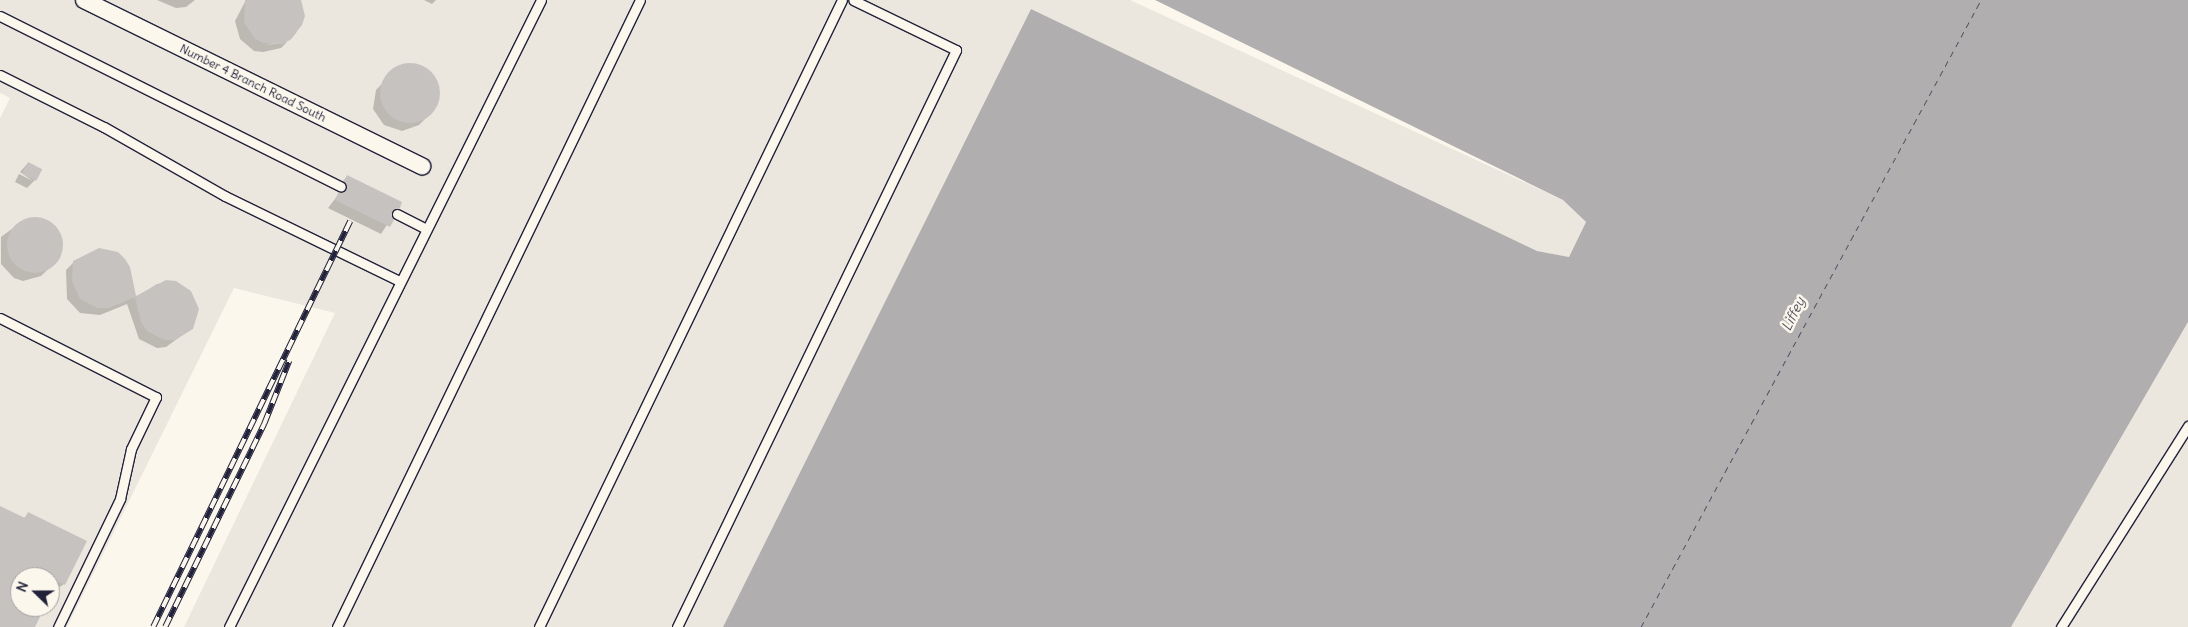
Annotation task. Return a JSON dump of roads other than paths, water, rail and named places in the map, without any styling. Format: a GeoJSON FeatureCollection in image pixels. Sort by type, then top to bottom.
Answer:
{"type":"FeatureCollection","features":[{"type":"Feature","properties":{"kind":"street","name":"Number 4 Branch Road South"},"geometry":{"type":"LineString","coordinates":[[84,0],[422,166]]}},
{"type":"Feature","properties":{"kind":"lane"},"geometry":{"type":"LineString","coordinates":[[229,627],[399,281],[443,200],[541,0]]}},
{"type":"Feature","properties":{"kind":"lane"},"geometry":{"type":"LineString","coordinates":[[337,627],[640,0]]}},
{"type":"Feature","properties":{"kind":"lane"},"geometry":{"type":"LineString","coordinates":[[539,627],[842,0]]}},
{"type":"Feature","properties":{"kind":"lane"},"geometry":{"type":"LineString","coordinates":[[677,627],[956,50],[853,0]]}},
{"type":"Feature","properties":{"kind":"lane"},"geometry":{"type":"LineString","coordinates":[[0,16],[341,187]]}},
{"type":"Feature","properties":{"kind":"lane"},"geometry":{"type":"LineString","coordinates":[[0,75],[104,127],[225,196],[399,281]]}},
{"type":"Feature","properties":{"kind":"lane"},"geometry":{"type":"LineString","coordinates":[[397,214],[426,229]]}},
{"type":"Feature","properties":{"kind":"lane"},"geometry":{"type":"LineString","coordinates":[[0,318],[156,397],[131,449],[120,499],[58,627]]}},
{"type":"Feature","properties":{"kind":"lane"},"geometry":{"type":"LineString","coordinates":[[2061,627],[2188,426]]}},
{"type":"Feature","properties":{"kind":"water","name":"Liffey"},"geometry":{"type":"Polygon","coordinates":[[[1155,0],[2188,0],[2188,322],[2011,627],[723,627],[1031,9],[1537,251],[1569,257],[1586,222],[1563,200],[1155,0]]]}},
{"type":"Feature","properties":{"kind":"railway"},"geometry":{"type":"LineString","coordinates":[[153,627],[350,221]]}},
{"type":"Feature","properties":{"kind":"railway"},"geometry":{"type":"LineString","coordinates":[[165,627],[264,424],[289,361]]}}]}
